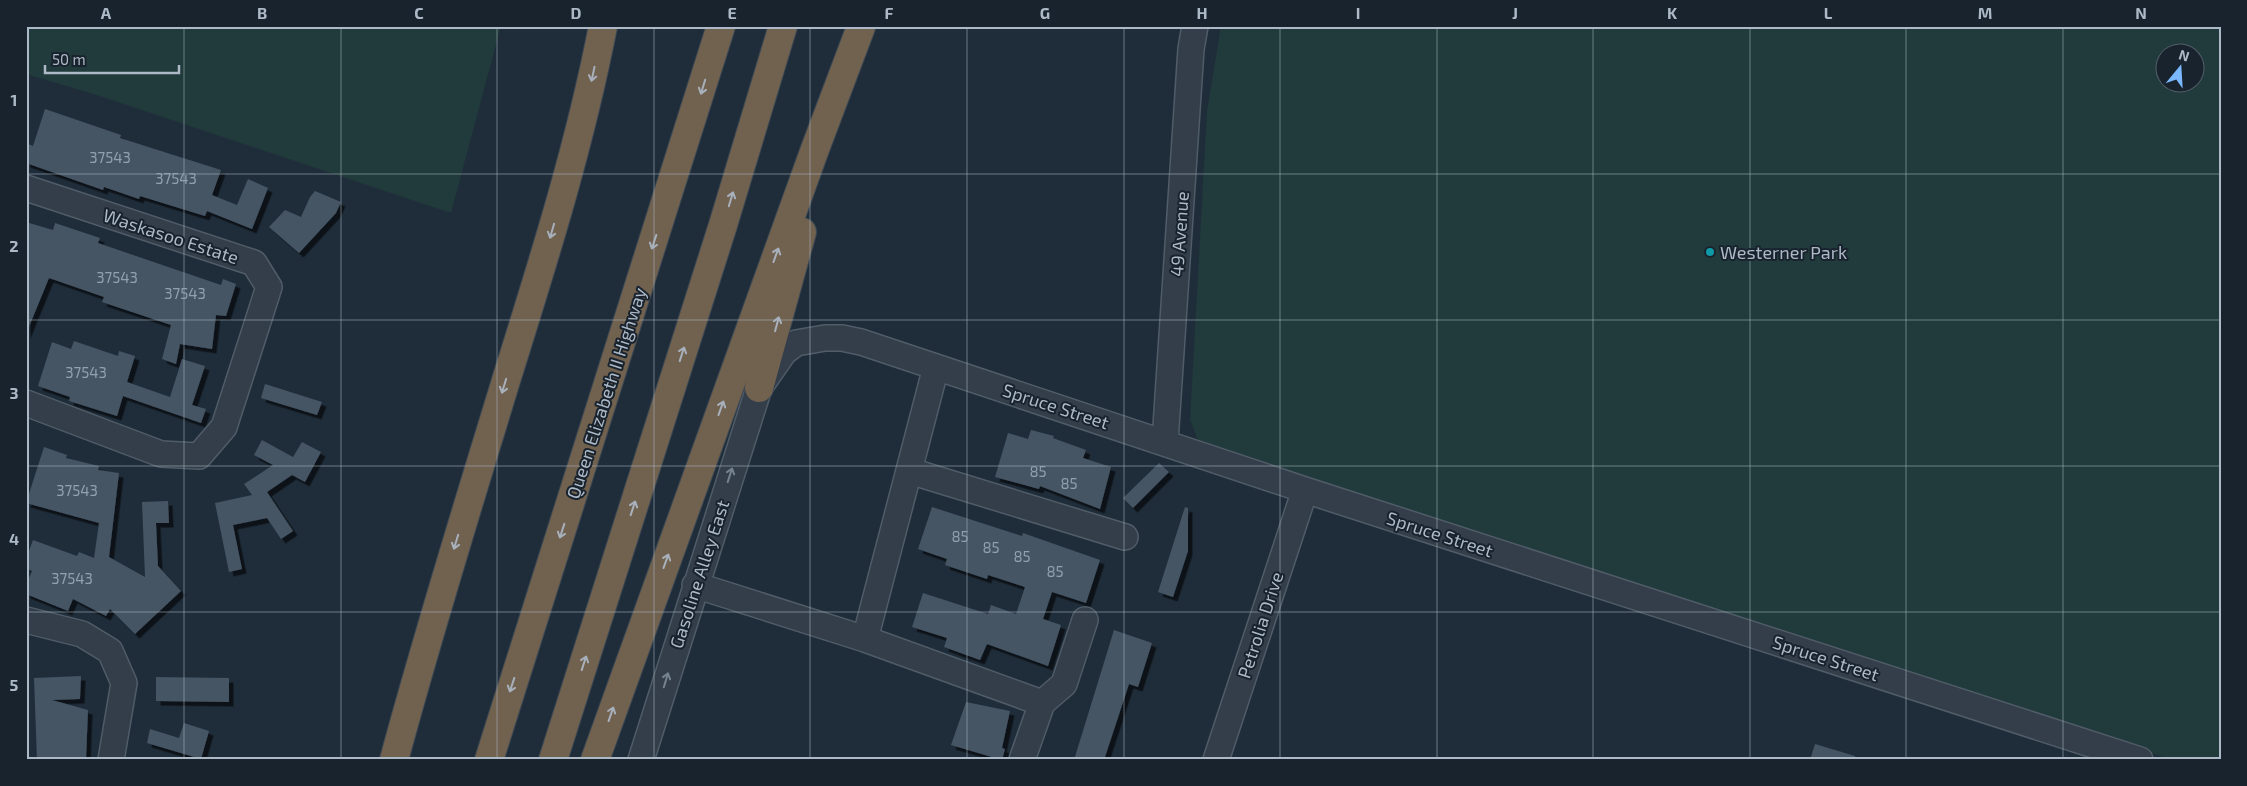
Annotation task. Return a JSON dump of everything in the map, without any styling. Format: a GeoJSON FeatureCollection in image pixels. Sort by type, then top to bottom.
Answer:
{"type":"FeatureCollection","features":[{"type":"Feature","properties":{"kind":"highway"},"geometry":{"type":"LineString","coordinates":[[394,760],[430,627],[552,233],[581,128],[603,26]]}},
{"type":"Feature","properties":{"kind":"highway","name":"Queen Elizabeth II Highway"},"geometry":{"type":"LineString","coordinates":[[488,760],[721,26]]}},
{"type":"Feature","properties":{"kind":"highway"},"geometry":{"type":"LineString","coordinates":[[553,760],[723,225],[783,26]]}},
{"type":"Feature","properties":{"kind":"highway"},"geometry":{"type":"LineString","coordinates":[[759,388],[861,27]]}},
{"type":"Feature","properties":{"kind":"highway"},"geometry":{"type":"LineString","coordinates":[[595,760],[811,159],[861,27]]}},
{"type":"Feature","properties":{"kind":"street","name":"49 Avenue"},"geometry":{"type":"LineString","coordinates":[[1166,442],[1190,59],[1195,26]]}},
{"type":"Feature","properties":{"kind":"street","name":"Waskasoo Estate"},"geometry":{"type":"LineString","coordinates":[[26,188],[254,263],[269,287],[224,427],[199,456],[160,454],[26,402]]}},
{"type":"Feature","properties":{"kind":"street","name":"Spruce Street"},"geometry":{"type":"LineString","coordinates":[[759,388],[784,352],[796,343],[833,338],[861,342],[1166,442],[1305,490],[2140,760]]}},
{"type":"Feature","properties":{"kind":"street"},"geometry":{"type":"LineString","coordinates":[[865,639],[936,367]]}},
{"type":"Feature","properties":{"kind":"street","name":"Gasoline Alley East"},"geometry":{"type":"LineString","coordinates":[[641,760],[759,388]]}},
{"type":"Feature","properties":{"kind":"street"},"geometry":{"type":"LineString","coordinates":[[910,470],[1125,537]]}},
{"type":"Feature","properties":{"kind":"street","name":"Petrolia Drive"},"geometry":{"type":"LineString","coordinates":[[1216,760],[1305,490]]}},
{"type":"Feature","properties":{"kind":"street"},"geometry":{"type":"LineString","coordinates":[[695,585],[865,639],[1042,703]]}},
{"type":"Feature","properties":{"kind":"street"},"geometry":{"type":"LineString","coordinates":[[26,620],[82,634],[110,651],[124,682],[111,760]]}},
{"type":"Feature","properties":{"kind":"street"},"geometry":{"type":"LineString","coordinates":[[1022,760],[1042,703],[1064,684],[1085,620]]}},
{"type":"Feature","properties":{"kind":"green space"},"geometry":{"type":"Polygon","coordinates":[[[26,26],[501,26],[451,213],[103,97],[26,74],[26,26]]]}},
{"type":"Feature","properties":{"kind":"green space","name":"Westerner Park"},"geometry":{"type":"Polygon","coordinates":[[[1221,26],[2221,26],[2221,760],[2172,760],[1201,448],[1190,420],[1207,111],[1221,26]]]}},
{"type":"Feature","properties":{"kind":"building"},"geometry":{"type":"Polygon","coordinates":[[[45,109],[121,135],[120,138],[221,170],[212,195],[237,205],[248,179],[268,188],[252,229],[207,211],[205,216],[140,196],[139,199],[104,187],[103,190],[26,163],[26,143],[33,146],[45,109]]]}},
{"type":"Feature","properties":{"kind":"building"},"geometry":{"type":"Polygon","coordinates":[[[315,191],[341,202],[336,213],[299,253],[269,227],[285,210],[301,217],[310,197],[315,191]]]}},
{"type":"Feature","properties":{"kind":"building"},"geometry":{"type":"Polygon","coordinates":[[[26,222],[53,230],[55,223],[100,238],[98,243],[221,285],[223,279],[236,284],[226,316],[216,315],[212,349],[180,344],[176,364],[162,359],[171,325],[102,302],[104,297],[49,278],[26,334],[26,222]]]}},
{"type":"Feature","properties":{"kind":"building"},"geometry":{"type":"Polygon","coordinates":[[[74,341],[118,356],[119,351],[135,356],[127,382],[170,397],[182,359],[205,366],[192,405],[206,409],[201,423],[123,396],[117,416],[69,401],[70,397],[38,386],[52,342],[71,349],[74,341]]]}},
{"type":"Feature","properties":{"kind":"building"},"geometry":{"type":"Polygon","coordinates":[[[265,384],[322,402],[317,415],[261,398],[265,384]]]}},
{"type":"Feature","properties":{"kind":"building"},"geometry":{"type":"Polygon","coordinates":[[[1031,430],[1054,436],[1053,438],[1086,450],[1083,458],[1111,467],[1100,509],[1040,486],[1039,489],[995,477],[1008,433],[1028,439],[1031,430]]]}},
{"type":"Feature","properties":{"kind":"building"},"geometry":{"type":"Polygon","coordinates":[[[262,440],[293,457],[302,442],[321,452],[305,482],[292,475],[267,492],[293,531],[281,539],[267,518],[233,525],[242,569],[229,572],[215,503],[252,495],[244,484],[273,465],[254,455],[262,440]]]}},
{"type":"Feature","properties":{"kind":"building"},"geometry":{"type":"Polygon","coordinates":[[[44,447],[67,455],[66,458],[99,466],[98,470],[119,473],[109,557],[145,577],[142,502],[168,501],[169,523],[156,523],[158,566],[181,591],[135,634],[110,609],[106,616],[73,599],[68,611],[26,594],[26,585],[32,571],[26,568],[26,559],[33,540],[77,556],[79,552],[94,558],[99,523],[26,503],[44,447]]]}},
{"type":"Feature","properties":{"kind":"building"},"geometry":{"type":"Polygon","coordinates":[[[1159,463],[1169,472],[1133,508],[1123,498],[1159,463]]]}},
{"type":"Feature","properties":{"kind":"building"},"geometry":{"type":"Polygon","coordinates":[[[932,507],[1022,536],[1023,533],[1100,560],[1086,603],[1052,592],[1043,619],[1061,625],[1048,666],[987,644],[980,660],[944,647],[947,638],[912,627],[923,593],[988,614],[991,605],[1016,614],[1025,587],[988,575],[987,579],[945,565],[947,559],[918,549],[932,507]]]}},
{"type":"Feature","properties":{"kind":"building"},"geometry":{"type":"Polygon","coordinates":[[[1185,507],[1188,508],[1188,551],[1173,597],[1158,592],[1185,507]]]}},
{"type":"Feature","properties":{"kind":"building"},"geometry":{"type":"Polygon","coordinates":[[[1114,630],[1152,643],[1138,687],[1129,684],[1104,760],[1074,760],[1114,630]]]}},
{"type":"Feature","properties":{"kind":"building"},"geometry":{"type":"Polygon","coordinates":[[[81,676],[80,699],[52,700],[88,710],[86,760],[37,760],[34,678],[81,676]]]}},
{"type":"Feature","properties":{"kind":"building"},"geometry":{"type":"Polygon","coordinates":[[[156,677],[229,678],[229,702],[156,701],[156,677]]]}},
{"type":"Feature","properties":{"kind":"building"},"geometry":{"type":"Polygon","coordinates":[[[966,702],[1010,711],[1002,748],[1005,749],[1002,760],[951,745],[966,702]]]}},
{"type":"Feature","properties":{"kind":"building"},"geometry":{"type":"Polygon","coordinates":[[[184,723],[209,731],[201,759],[147,743],[150,729],[179,738],[184,723]]]}},
{"type":"Feature","properties":{"kind":"building"},"geometry":{"type":"Polygon","coordinates":[[[1815,744],[1855,756],[1855,760],[1810,760],[1815,744]]]}},
{"type":"Feature","properties":{"kind":"place","name":"Westerner Park"},"geometry":{"type":"Point","coordinates":[1710,252]}}]}
